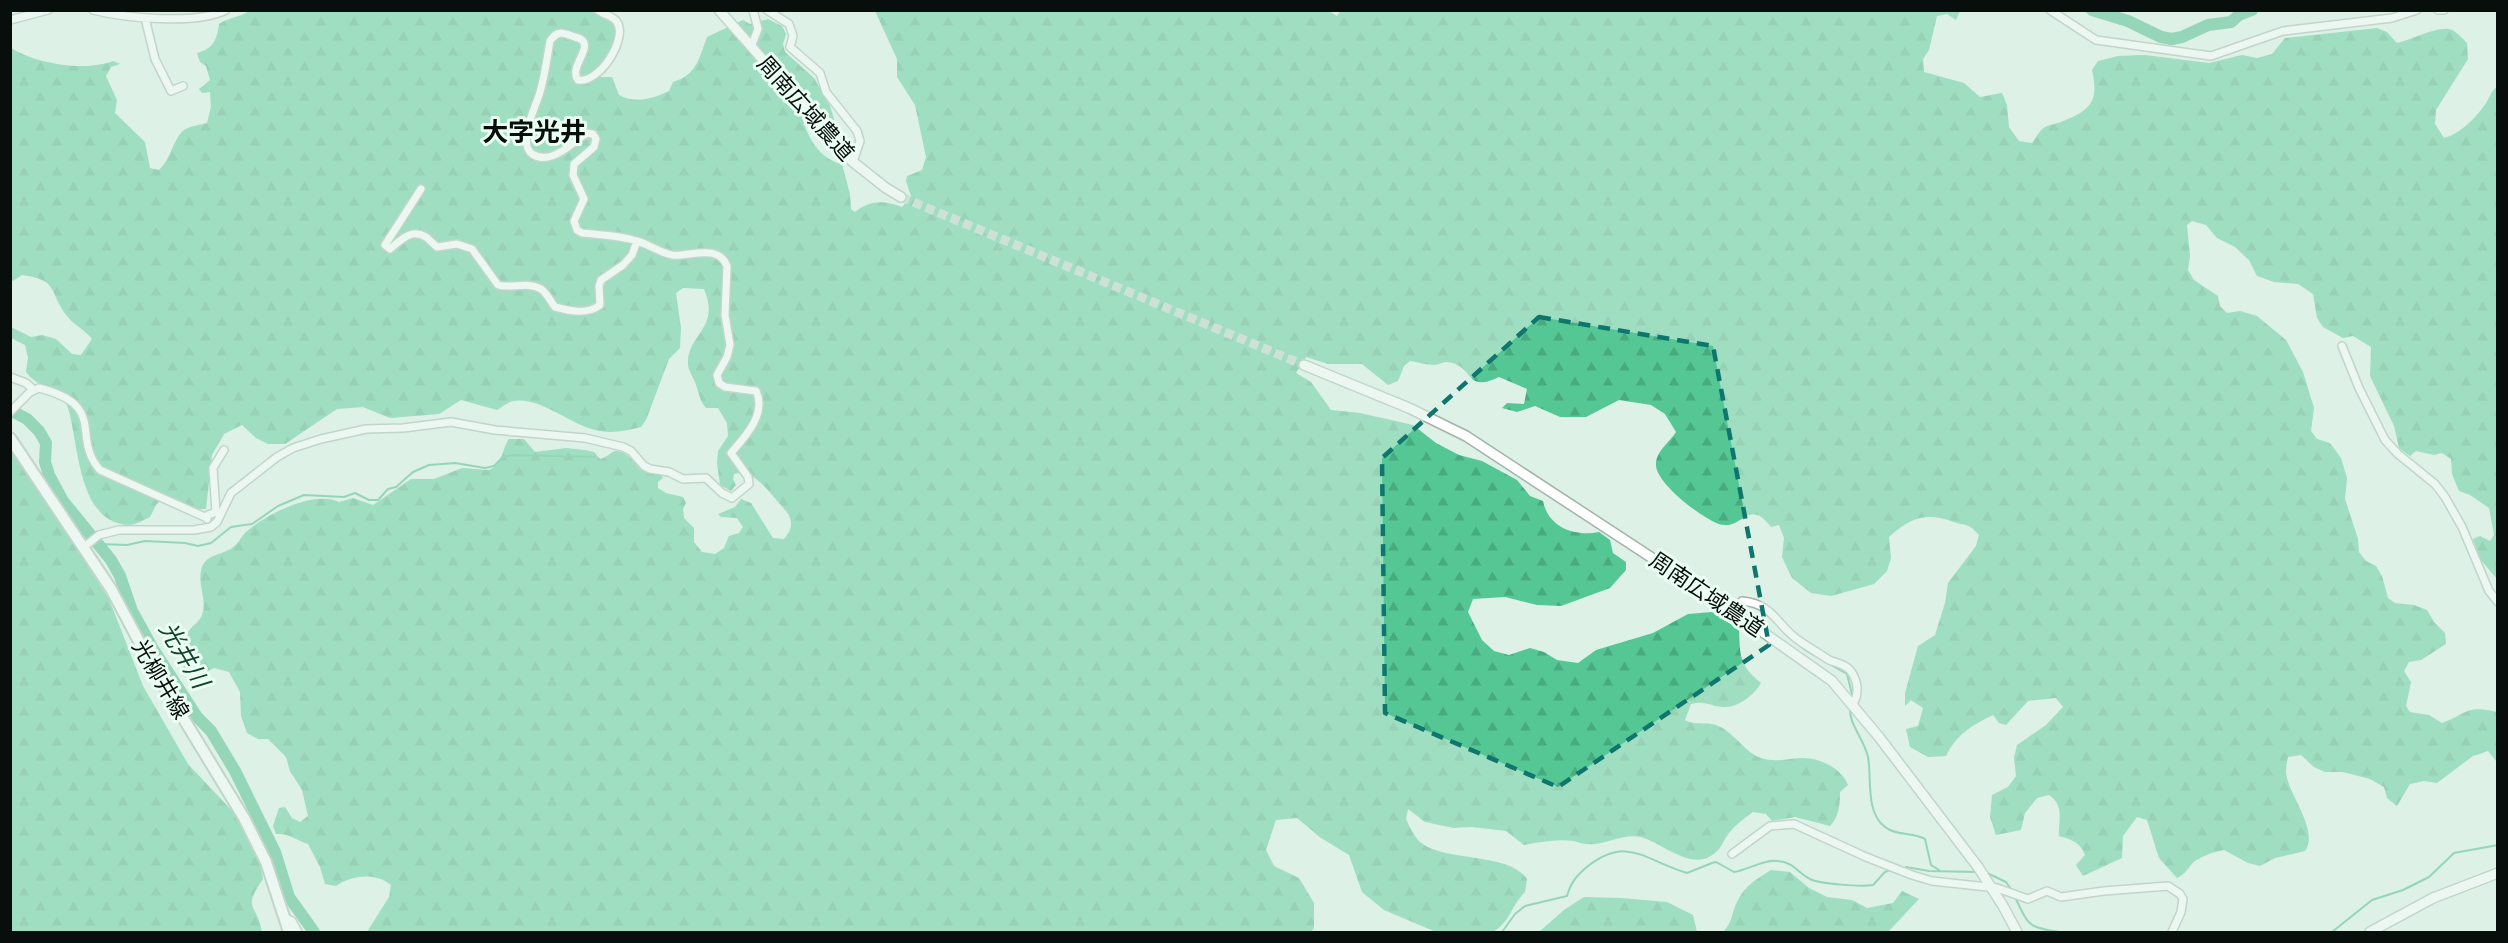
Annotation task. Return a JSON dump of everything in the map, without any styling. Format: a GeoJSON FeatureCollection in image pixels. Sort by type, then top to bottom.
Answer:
{"type":"FeatureCollection","features":[{"type":"Feature","properties":{"kind":"main road","name":"光柳井線"},"geometry":{"type":"LineString","coordinates":[[10,438],[87,545],[157,675],[244,818],[266,862],[289,933]]}},
{"type":"Feature","properties":{"kind":"street"},"geometry":{"type":"LineString","coordinates":[[10,20],[32,17],[48,10]]}},
{"type":"Feature","properties":{"kind":"street"},"geometry":{"type":"LineString","coordinates":[[93,10],[145,18],[205,17],[226,10]]}},
{"type":"Feature","properties":{"kind":"street"},"geometry":{"type":"LineString","coordinates":[[87,545],[99,535],[119,530],[194,530],[211,527],[217,522],[231,493],[277,457],[294,448],[351,431],[451,422],[495,430],[604,441],[631,451],[644,466],[669,472],[683,479],[706,478],[722,493],[732,498],[749,484],[750,480],[731,453],[749,432],[756,419],[758,406],[756,391],[725,387],[719,383],[717,375],[727,357],[730,345],[725,315],[727,266],[725,261],[712,253],[672,255],[637,241],[603,234],[582,233],[577,230],[574,221],[584,199],[573,175],[574,164],[594,147],[596,139],[593,134],[586,133],[571,146],[549,157],[540,157],[531,153],[527,147],[526,133],[541,90],[550,41],[555,35],[561,33],[581,38],[585,43],[586,49],[574,69],[574,75],[578,80],[583,81],[599,73],[618,42],[621,33],[619,24],[613,17],[598,10]]}},
{"type":"Feature","properties":{"kind":"street","name":"周南広域農道"},"geometry":{"type":"LineString","coordinates":[[719,10],[853,162],[901,197]]}},
{"type":"Feature","properties":{"kind":"street"},"geometry":{"type":"LineString","coordinates":[[751,47],[758,29],[753,10]]}},
{"type":"Feature","properties":{"kind":"street"},"geometry":{"type":"LineString","coordinates":[[767,10],[789,24],[792,31],[790,47],[820,73],[826,92],[857,131],[861,141],[853,162]]}},
{"type":"Feature","properties":{"kind":"street"},"geometry":{"type":"LineString","coordinates":[[2050,10],[2096,40],[2211,56],[2292,29],[2392,18],[2417,10]]}},
{"type":"Feature","properties":{"kind":"street"},"geometry":{"type":"LineString","coordinates":[[2438,10],[2444,10]]}},
{"type":"Feature","properties":{"kind":"street"},"geometry":{"type":"LineString","coordinates":[[145,18],[155,59],[171,91],[183,86]]}},
{"type":"Feature","properties":{"kind":"street"},"geometry":{"type":"LineString","coordinates":[[420,189],[385,245],[390,249],[414,233],[428,238],[437,247],[457,244],[466,246],[472,249],[498,285],[534,286],[542,289],[555,308],[589,311],[600,305],[601,280],[623,265],[632,255],[637,241]]}},
{"type":"Feature","properties":{"kind":"street"},"geometry":{"type":"LineString","coordinates":[[2342,346],[2359,388],[2385,440],[2398,454],[2435,484],[2445,497],[2462,527],[2489,591],[2498,602]]}},
{"type":"Feature","properties":{"kind":"street","name":"周南広域農道"},"geometry":{"type":"LineString","coordinates":[[1304,365],[1409,408],[1466,436],[1733,611],[1832,681],[1978,867],[2017,933]]}},
{"type":"Feature","properties":{"kind":"street"},"geometry":{"type":"LineString","coordinates":[[10,377],[26,383],[34,390]]}},
{"type":"Feature","properties":{"kind":"street"},"geometry":{"type":"LineString","coordinates":[[13,410],[39,388],[70,400],[84,419],[91,455],[100,471],[207,518],[211,527]]}},
{"type":"Feature","properties":{"kind":"street"},"geometry":{"type":"LineString","coordinates":[[207,518],[216,512],[213,468],[224,450]]}},
{"type":"Feature","properties":{"kind":"street"},"geometry":{"type":"LineString","coordinates":[[1733,611],[1742,601],[1757,602],[1768,609],[1800,642],[1844,666],[1855,678],[1858,688],[1852,705]]}},
{"type":"Feature","properties":{"kind":"street"},"geometry":{"type":"LineString","coordinates":[[1732,854],[1770,826],[1794,824],[1866,857],[1932,881],[1992,888],[2028,898],[2046,891],[2051,895],[2067,897],[2103,891],[2168,886],[2180,894],[2183,899],[2181,912],[2172,933]]}},
{"type":"Feature","properties":{"kind":"street"},"geometry":{"type":"LineString","coordinates":[[2370,933],[2433,898],[2498,873]]}},
{"type":"Feature","properties":{"kind":"street"},"geometry":{"type":"LineString","coordinates":[[285,918],[292,921],[298,933]]}},
{"type":"Feature","properties":{"kind":"highlighted area"},"geometry":{"type":"Polygon","coordinates":[[[1539,317],[1713,346],[1769,645],[1558,787],[1385,713],[1382,458],[1539,317]]]}},
{"type":"Feature","properties":{"kind":"green space"},"geometry":{"type":"Polygon","coordinates":[[[1327,10],[1337,16],[1341,10],[1960,11],[1956,20],[1947,14],[1937,16],[1929,50],[1923,59],[1924,72],[1964,83],[1980,97],[2002,93],[2007,105],[2009,127],[2019,141],[2032,143],[2043,128],[2072,118],[2091,103],[2094,90],[2092,70],[2098,61],[2118,56],[2145,55],[2209,63],[2242,55],[2257,58],[2272,54],[2285,38],[2377,28],[2387,32],[2397,43],[2441,29],[2454,31],[2467,43],[2468,59],[2436,110],[2435,124],[2444,138],[2456,133],[2473,119],[2497,87],[2497,579],[2480,559],[2473,539],[2480,536],[2490,541],[2494,535],[2489,508],[2470,495],[2459,491],[2452,474],[2451,459],[2442,453],[2434,455],[2416,451],[2410,456],[2399,448],[2394,426],[2370,376],[2371,347],[2353,336],[2343,338],[2323,327],[2317,318],[2313,294],[2298,284],[2274,282],[2257,276],[2249,260],[2235,247],[2217,238],[2206,225],[2192,221],[2187,225],[2190,256],[2188,270],[2194,280],[2218,296],[2220,306],[2227,313],[2240,311],[2257,316],[2286,340],[2303,372],[2314,408],[2311,431],[2317,439],[2330,443],[2341,458],[2347,478],[2345,499],[2358,539],[2359,552],[2366,561],[2376,566],[2382,576],[2388,598],[2395,603],[2414,605],[2427,610],[2434,622],[2445,633],[2446,644],[2421,660],[2409,662],[2404,671],[2411,682],[2406,706],[2410,712],[2429,715],[2442,723],[2473,710],[2497,712],[2497,762],[2488,751],[2473,756],[2437,783],[2424,781],[2410,784],[2397,806],[2387,798],[2384,787],[2370,779],[2343,772],[2325,772],[2314,767],[2301,755],[2288,757],[2287,780],[2306,822],[2308,833],[2305,851],[2275,858],[2260,866],[2248,863],[2224,850],[2198,859],[2177,878],[2159,858],[2147,820],[2137,817],[2123,836],[2122,858],[2083,876],[2076,865],[2085,855],[2075,842],[2059,836],[2059,809],[2049,795],[2037,798],[2025,813],[2021,830],[1996,835],[1990,817],[1992,795],[2008,787],[2016,776],[2014,758],[2017,745],[2046,725],[2063,707],[2056,698],[2028,701],[2006,725],[1999,723],[1993,715],[1985,719],[1960,736],[1946,756],[1928,757],[1910,747],[1906,729],[1918,726],[1923,708],[1911,700],[1905,706],[1905,693],[1918,646],[1935,635],[1945,603],[1948,583],[1976,546],[1979,535],[1970,526],[1935,517],[1919,518],[1904,525],[1889,537],[1891,558],[1887,571],[1874,584],[1831,596],[1811,593],[1792,578],[1782,557],[1784,538],[1779,525],[1771,527],[1763,518],[1756,515],[1727,525],[1719,524],[1692,508],[1664,482],[1659,474],[1656,461],[1660,452],[1676,432],[1665,414],[1651,405],[1619,400],[1586,417],[1560,417],[1535,406],[1517,412],[1502,408],[1507,403],[1524,404],[1527,389],[1499,377],[1488,381],[1475,381],[1456,364],[1447,362],[1431,365],[1410,361],[1404,366],[1398,381],[1388,385],[1362,364],[1328,364],[1306,357],[1296,373],[1311,382],[1331,410],[1360,413],[1413,425],[1436,443],[1459,455],[1482,461],[1517,480],[1530,496],[1543,501],[1550,518],[1556,524],[1580,533],[1599,532],[1610,540],[1613,553],[1626,562],[1626,570],[1610,588],[1561,606],[1537,605],[1505,597],[1473,599],[1468,612],[1482,640],[1494,651],[1509,655],[1530,648],[1544,652],[1557,660],[1578,663],[1596,650],[1653,633],[1688,614],[1712,612],[1739,629],[1742,659],[1748,671],[1761,683],[1750,696],[1736,705],[1720,707],[1701,703],[1691,704],[1685,720],[1719,726],[1751,753],[1761,758],[1810,759],[1824,762],[1836,769],[1848,785],[1840,792],[1837,814],[1830,826],[1795,817],[1772,821],[1766,814],[1753,812],[1732,830],[1713,855],[1701,860],[1683,857],[1649,840],[1634,836],[1593,844],[1561,840],[1524,845],[1506,831],[1472,827],[1454,828],[1425,822],[1408,809],[1406,819],[1410,827],[1418,840],[1428,847],[1442,852],[1505,864],[1518,870],[1527,879],[1525,892],[1498,929],[1492,932],[1436,932],[1384,910],[1362,892],[1349,855],[1321,838],[1297,818],[1276,820],[1266,850],[1274,866],[1299,878],[1314,903],[1314,928],[1311,932],[367,932],[389,897],[391,885],[378,878],[364,876],[349,879],[336,886],[325,884],[320,867],[308,844],[289,836],[276,834],[273,826],[279,808],[285,807],[292,818],[300,822],[308,816],[302,790],[290,771],[286,757],[268,739],[258,739],[247,733],[241,716],[240,692],[229,672],[214,668],[204,673],[187,672],[183,666],[180,654],[181,644],[203,611],[200,580],[204,563],[234,546],[256,524],[278,511],[304,501],[329,499],[339,502],[353,498],[373,505],[411,479],[434,479],[462,468],[489,470],[500,460],[509,439],[524,439],[535,452],[566,448],[585,450],[594,452],[600,459],[617,451],[627,455],[643,469],[660,473],[663,478],[658,482],[658,488],[666,493],[683,497],[686,503],[683,509],[684,518],[694,528],[694,542],[702,552],[715,554],[724,548],[729,536],[739,533],[743,527],[737,518],[721,517],[718,514],[735,507],[741,499],[751,503],[773,538],[784,539],[791,527],[789,516],[760,482],[748,474],[741,473],[734,474],[733,479],[736,485],[731,491],[720,485],[718,451],[728,436],[727,423],[718,408],[706,408],[700,399],[688,364],[692,345],[709,313],[704,289],[683,288],[676,293],[681,328],[680,348],[669,359],[646,420],[641,427],[607,432],[585,427],[544,406],[533,403],[513,401],[497,410],[461,400],[439,414],[390,418],[363,407],[337,409],[285,444],[268,444],[256,438],[242,425],[224,434],[212,455],[206,509],[197,509],[166,495],[156,505],[150,517],[128,525],[111,521],[99,510],[90,496],[78,460],[72,423],[66,404],[59,392],[29,376],[26,372],[28,357],[25,345],[11,338],[11,327],[31,337],[42,335],[56,339],[72,354],[81,355],[92,339],[67,316],[48,284],[34,277],[22,275],[13,281],[11,279],[10,47],[32,58],[60,65],[89,66],[113,61],[120,64],[111,67],[106,76],[117,100],[115,113],[145,142],[150,168],[159,170],[184,130],[207,123],[211,107],[210,92],[202,93],[199,89],[210,80],[206,66],[200,62],[197,53],[207,49],[213,43],[219,24],[249,11],[596,11],[612,21],[617,28],[616,40],[596,72],[600,77],[612,77],[619,95],[638,100],[669,91],[673,82],[687,75],[696,65],[707,37],[743,20],[750,24],[768,19],[782,26],[786,34],[783,44],[785,52],[814,78],[830,106],[834,119],[847,139],[848,146],[812,109],[802,117],[811,140],[821,152],[827,158],[842,164],[850,194],[851,209],[855,212],[866,205],[877,202],[902,207],[911,196],[906,181],[907,176],[922,170],[926,157],[915,105],[897,77],[897,59],[875,11],[1327,10]]]}},
{"type":"Feature","properties":{"kind":"green space"},"geometry":{"type":"Polygon","coordinates":[[[10,452],[18,458],[109,599],[143,686],[188,764],[237,816],[260,862],[263,879],[256,889],[252,906],[262,932],[11,932],[10,452]]]}},
{"type":"Feature","properties":{"kind":"green space"},"geometry":{"type":"Polygon","coordinates":[[[1771,870],[1790,872],[1809,888],[1827,897],[1852,900],[1867,908],[1893,903],[1902,891],[1919,899],[1888,932],[1723,932],[1729,925],[1743,892],[1751,883],[1771,870]]]}},
{"type":"Feature","properties":{"kind":"green space"},"geometry":{"type":"Polygon","coordinates":[[[1584,897],[1667,902],[1693,915],[1697,932],[1539,932],[1564,910],[1584,897]]]}},
{"type":"Feature","properties":{"kind":"waterway"},"geometry":{"type":"LineString","coordinates":[[2092,10],[2128,21],[2161,37],[2172,39],[2208,25],[2231,22],[2239,15],[2252,10]]}},
{"type":"Feature","properties":{"kind":"waterway","name":"光井川"},"geometry":{"type":"LineString","coordinates":[[10,410],[27,419],[39,431],[46,443],[45,462],[49,475],[63,501],[111,560],[120,576],[132,611],[153,649],[197,717],[211,731],[235,771],[275,852],[289,897],[314,932]]}},
{"type":"Feature","properties":{"kind":"waterway"},"geometry":{"type":"LineString","coordinates":[[99,544],[127,545],[145,541],[198,546],[211,543],[231,527],[252,524],[278,506],[304,495],[344,497],[355,493],[369,500],[378,500],[388,489],[396,487],[413,472],[429,465],[455,463],[485,468],[494,466],[503,457],[513,455],[594,457]]}},
{"type":"Feature","properties":{"kind":"waterway"},"geometry":{"type":"LineString","coordinates":[[1767,614],[1805,650],[1847,674],[1852,694],[1851,700]]}},
{"type":"Feature","properties":{"kind":"waterway"},"geometry":{"type":"LineString","coordinates":[[1850,705],[1851,719],[1868,757],[1870,794],[1874,813],[1889,830],[1925,839],[1931,865],[1939,870]]}},
{"type":"Feature","properties":{"kind":"waterway"},"geometry":{"type":"LineString","coordinates":[[2332,932],[2372,900],[2403,890],[2429,877],[2454,853],[2498,845]]}},
{"type":"Feature","properties":{"kind":"waterway"},"geometry":{"type":"LineString","coordinates":[[1502,932],[1515,914],[1525,906],[1567,896],[1573,883],[1584,869],[1602,857],[1615,852],[1637,853],[1687,873],[1716,862],[1734,872],[1778,861],[1788,863],[1810,879],[1831,884],[1873,885],[1885,872],[1892,869]]}},
{"type":"Feature","properties":{"kind":"waterway"},"geometry":{"type":"LineString","coordinates":[[1906,867],[1929,871],[1978,872]]}},
{"type":"Feature","properties":{"kind":"waterway"},"geometry":{"type":"LineString","coordinates":[[1987,873],[2006,882],[2013,892]]}},
{"type":"Feature","properties":{"kind":"waterway"},"geometry":{"type":"LineString","coordinates":[[2015,897],[2030,924],[2060,932]]}},
{"type":"Feature","properties":{"kind":"tunnel"},"geometry":{"type":"LineString","coordinates":[[901,197],[1304,365]]}},
{"type":"Feature","properties":{"kind":"district","name":"大字光井"},"geometry":{"type":"Point","coordinates":[534,132]}}]}
